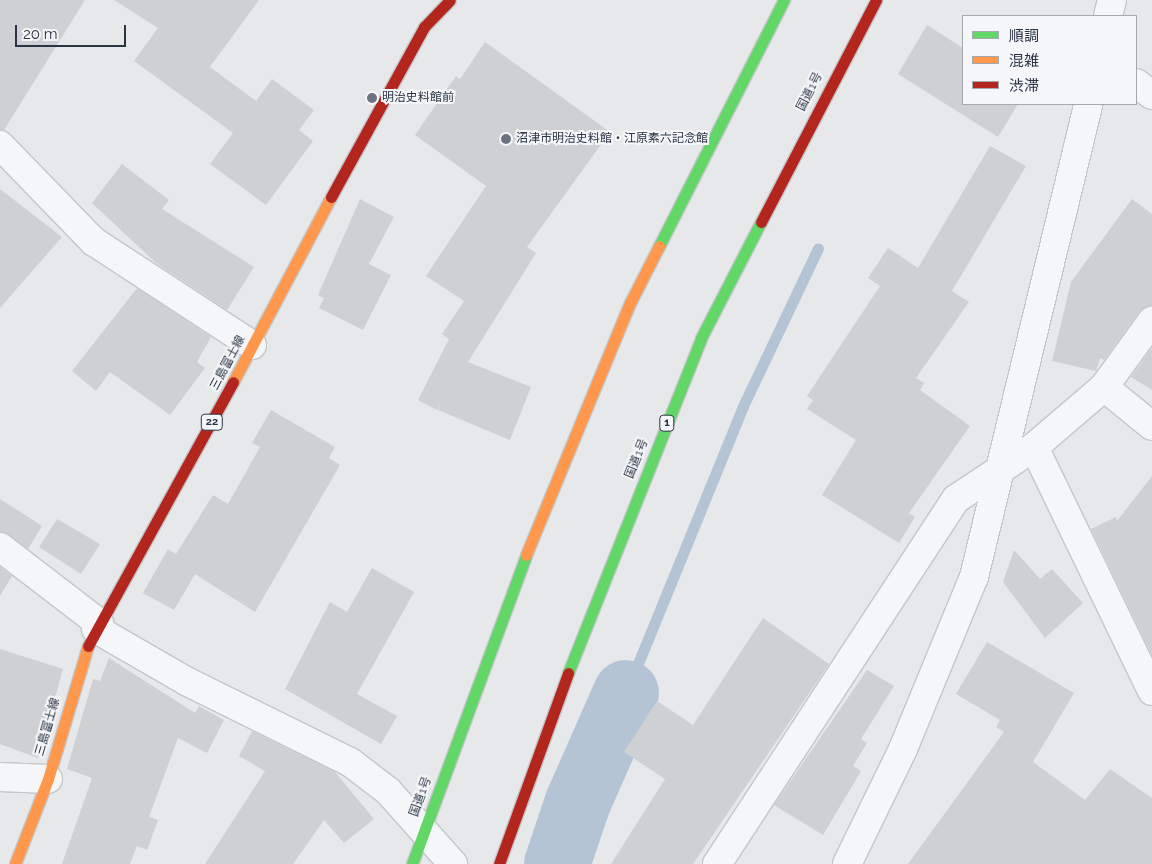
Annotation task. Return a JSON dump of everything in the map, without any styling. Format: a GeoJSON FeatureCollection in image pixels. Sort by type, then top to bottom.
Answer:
{"type":"FeatureCollection","features":[{"type":"Feature","properties":{"kind":"main road","name":"三島富士線"},"geometry":{"type":"LineString","coordinates":[[15,864],[48,779],[82,660],[98,626],[144,550],[400,69],[424,27],[450,0]]}},
{"type":"Feature","properties":{"kind":"main road","name":"国道1号"},"geometry":{"type":"LineString","coordinates":[[412,864],[504,608],[630,303],[784,0]]}},
{"type":"Feature","properties":{"kind":"main road","name":"国道1号"},"geometry":{"type":"LineString","coordinates":[[499,864],[580,640],[701,338],[876,0]]}},
{"type":"Feature","properties":{"kind":"street"},"geometry":{"type":"LineString","coordinates":[[1108,15],[1112,0]]}},
{"type":"Feature","properties":{"kind":"street"},"geometry":{"type":"LineString","coordinates":[[1137,84],[1152,95]]}},
{"type":"Feature","properties":{"kind":"street"},"geometry":{"type":"LineString","coordinates":[[847,864],[903,749],[974,577],[1088,105]]}},
{"type":"Feature","properties":{"kind":"street"},"geometry":{"type":"LineString","coordinates":[[0,145],[92,241],[252,345]]}},
{"type":"Feature","properties":{"kind":"street"},"geometry":{"type":"LineString","coordinates":[[717,864],[956,498],[1002,466],[1034,447],[1104,387],[1152,321]]}},
{"type":"Feature","properties":{"kind":"street"},"geometry":{"type":"LineString","coordinates":[[1104,387],[1152,426]]}},
{"type":"Feature","properties":{"kind":"street"},"geometry":{"type":"LineString","coordinates":[[1034,447],[1152,691]]}},
{"type":"Feature","properties":{"kind":"street"},"geometry":{"type":"LineString","coordinates":[[0,546],[98,626],[186,681],[350,762],[388,791],[453,864]]}},
{"type":"Feature","properties":{"kind":"street"},"geometry":{"type":"LineString","coordinates":[[0,777],[48,779]]}},
{"type":"Feature","properties":{"kind":"water"},"geometry":{"type":"Polygon","coordinates":[[[633,708],[580,864],[546,864],[603,714],[633,708]]]}},
{"type":"Feature","properties":{"kind":"building"},"geometry":{"type":"Polygon","coordinates":[[[0,0],[85,0],[4,130],[0,130],[0,0]]]}},
{"type":"Feature","properties":{"kind":"building"},"geometry":{"type":"Polygon","coordinates":[[[114,0],[259,0],[210,67],[256,101],[272,79],[314,110],[299,130],[313,141],[266,205],[210,164],[233,133],[134,61],[158,28],[114,0]]]}},
{"type":"Feature","properties":{"kind":"building"},"geometry":{"type":"Polygon","coordinates":[[[927,25],[962,47],[962,105],[1017,105],[998,137],[898,74],[927,25]]]}},
{"type":"Feature","properties":{"kind":"building"},"geometry":{"type":"Polygon","coordinates":[[[485,42],[610,132],[527,247],[536,253],[468,362],[531,387],[510,440],[438,410],[440,404],[437,410],[418,400],[449,339],[442,334],[464,301],[426,276],[486,186],[415,135],[456,76],[460,79],[485,42]]]}},
{"type":"Feature","properties":{"kind":"building"},"geometry":{"type":"Polygon","coordinates":[[[990,146],[1026,166],[952,291],[969,302],[916,378],[924,383],[920,390],[970,426],[909,513],[915,517],[899,543],[822,495],[856,440],[807,409],[813,400],[807,396],[880,286],[868,278],[888,248],[918,268],[990,146]]]}},
{"type":"Feature","properties":{"kind":"building"},"geometry":{"type":"Polygon","coordinates":[[[122,164],[169,200],[162,209],[254,267],[227,310],[156,263],[92,203],[122,164]]]}},
{"type":"Feature","properties":{"kind":"building"},"geometry":{"type":"Polygon","coordinates":[[[0,189],[62,237],[0,308],[0,189]]]}},
{"type":"Feature","properties":{"kind":"building"},"geometry":{"type":"Polygon","coordinates":[[[360,199],[394,217],[369,264],[391,275],[363,330],[319,308],[324,298],[318,295],[360,199]]]}},
{"type":"Feature","properties":{"kind":"building"},"geometry":{"type":"Polygon","coordinates":[[[1132,199],[1152,214],[1152,306],[1139,312],[1104,360],[1100,358],[1096,371],[1052,361],[1071,282],[1132,199]]]}},
{"type":"Feature","properties":{"kind":"building"},"geometry":{"type":"Polygon","coordinates":[[[137,288],[211,337],[197,362],[205,368],[170,415],[110,372],[96,391],[72,371],[137,288]]]}},
{"type":"Feature","properties":{"kind":"building"},"geometry":{"type":"Polygon","coordinates":[[[1152,348],[1152,390],[1131,377],[1152,348]]]}},
{"type":"Feature","properties":{"kind":"building"},"geometry":{"type":"Polygon","coordinates":[[[271,410],[335,447],[329,458],[340,465],[255,612],[195,574],[174,610],[143,593],[168,549],[176,554],[213,495],[228,504],[260,447],[252,443],[271,410]]]}},
{"type":"Feature","properties":{"kind":"building"},"geometry":{"type":"Polygon","coordinates":[[[1152,476],[1152,655],[1091,529],[1116,517],[1117,521],[1152,476]]]}},
{"type":"Feature","properties":{"kind":"building"},"geometry":{"type":"Polygon","coordinates":[[[0,499],[42,526],[28,549],[0,532],[0,499]]]}},
{"type":"Feature","properties":{"kind":"building"},"geometry":{"type":"Polygon","coordinates":[[[57,519],[100,544],[81,574],[39,547],[57,519]]]}},
{"type":"Feature","properties":{"kind":"building"},"geometry":{"type":"Polygon","coordinates":[[[1014,550],[1040,579],[1052,569],[1083,603],[1045,638],[1003,582],[1014,550]]]}},
{"type":"Feature","properties":{"kind":"building"},"geometry":{"type":"Polygon","coordinates":[[[0,567],[12,576],[0,596],[0,567]]]}},
{"type":"Feature","properties":{"kind":"building"},"geometry":{"type":"Polygon","coordinates":[[[372,568],[414,592],[357,694],[397,716],[381,744],[285,689],[330,602],[347,612],[372,568]]]}},
{"type":"Feature","properties":{"kind":"building"},"geometry":{"type":"Polygon","coordinates":[[[763,618],[829,664],[693,864],[611,864],[665,779],[624,752],[657,701],[693,725],[763,618]]]}},
{"type":"Feature","properties":{"kind":"building"},"geometry":{"type":"Polygon","coordinates":[[[987,642],[1074,693],[1033,762],[1085,800],[1110,769],[1152,798],[1152,864],[908,864],[1004,732],[996,727],[1000,720],[956,694],[987,642]]]}},
{"type":"Feature","properties":{"kind":"building"},"geometry":{"type":"Polygon","coordinates":[[[0,649],[63,669],[38,758],[0,744],[0,649]]]}},
{"type":"Feature","properties":{"kind":"building"},"geometry":{"type":"Polygon","coordinates":[[[109,658],[195,713],[199,706],[224,720],[207,753],[178,738],[149,817],[158,820],[147,850],[137,846],[130,864],[62,864],[92,778],[67,769],[93,679],[100,681],[109,658]]]}},
{"type":"Feature","properties":{"kind":"building"},"geometry":{"type":"Polygon","coordinates":[[[867,670],[894,686],[861,739],[867,743],[853,766],[861,771],[823,835],[774,805],[867,670]]]}},
{"type":"Feature","properties":{"kind":"building"},"geometry":{"type":"Polygon","coordinates":[[[252,731],[335,772],[374,819],[344,843],[324,820],[293,864],[205,864],[265,771],[239,756],[252,731]]]}},
{"type":"Feature","properties":{"kind":"waterway"},"geometry":{"type":"LineString","coordinates":[[626,693],[745,402],[818,248]]}},
{"type":"Feature","properties":{"kind":"waterway"},"geometry":{"type":"LineString","coordinates":[[557,864],[578,802],[626,693]]}},
{"type":"Feature","properties":{"kind":"traffic: fast"},"geometry":{"type":"LineString","coordinates":[[659,246],[784,0]]}},
{"type":"Feature","properties":{"kind":"traffic: fast"},"geometry":{"type":"LineString","coordinates":[[568,673],[701,338],[761,222]]}},
{"type":"Feature","properties":{"kind":"traffic: fast"},"geometry":{"type":"LineString","coordinates":[[412,864],[526,555]]}},
{"type":"Feature","properties":{"kind":"traffic: slow"},"geometry":{"type":"LineString","coordinates":[[233,382],[331,197]]}},
{"type":"Feature","properties":{"kind":"traffic: slow"},"geometry":{"type":"LineString","coordinates":[[526,555],[630,303],[659,246]]}},
{"type":"Feature","properties":{"kind":"traffic: slow"},"geometry":{"type":"LineString","coordinates":[[15,864],[48,779],[88,646]]}},
{"type":"Feature","properties":{"kind":"traffic: jam"},"geometry":{"type":"LineString","coordinates":[[331,197],[424,27],[450,0]]}},
{"type":"Feature","properties":{"kind":"traffic: jam"},"geometry":{"type":"LineString","coordinates":[[761,222],[876,0]]}},
{"type":"Feature","properties":{"kind":"traffic: jam"},"geometry":{"type":"LineString","coordinates":[[88,646],[233,382]]}},
{"type":"Feature","properties":{"kind":"traffic: jam"},"geometry":{"type":"LineString","coordinates":[[499,864],[568,673]]}},
{"type":"Feature","properties":{"kind":"place","name":"明治史料館前"},"geometry":{"type":"Point","coordinates":[372,98]}},
{"type":"Feature","properties":{"kind":"place","name":"沼津市明治史料館・江原素六記念館"},"geometry":{"type":"Point","coordinates":[506,139]}}]}
